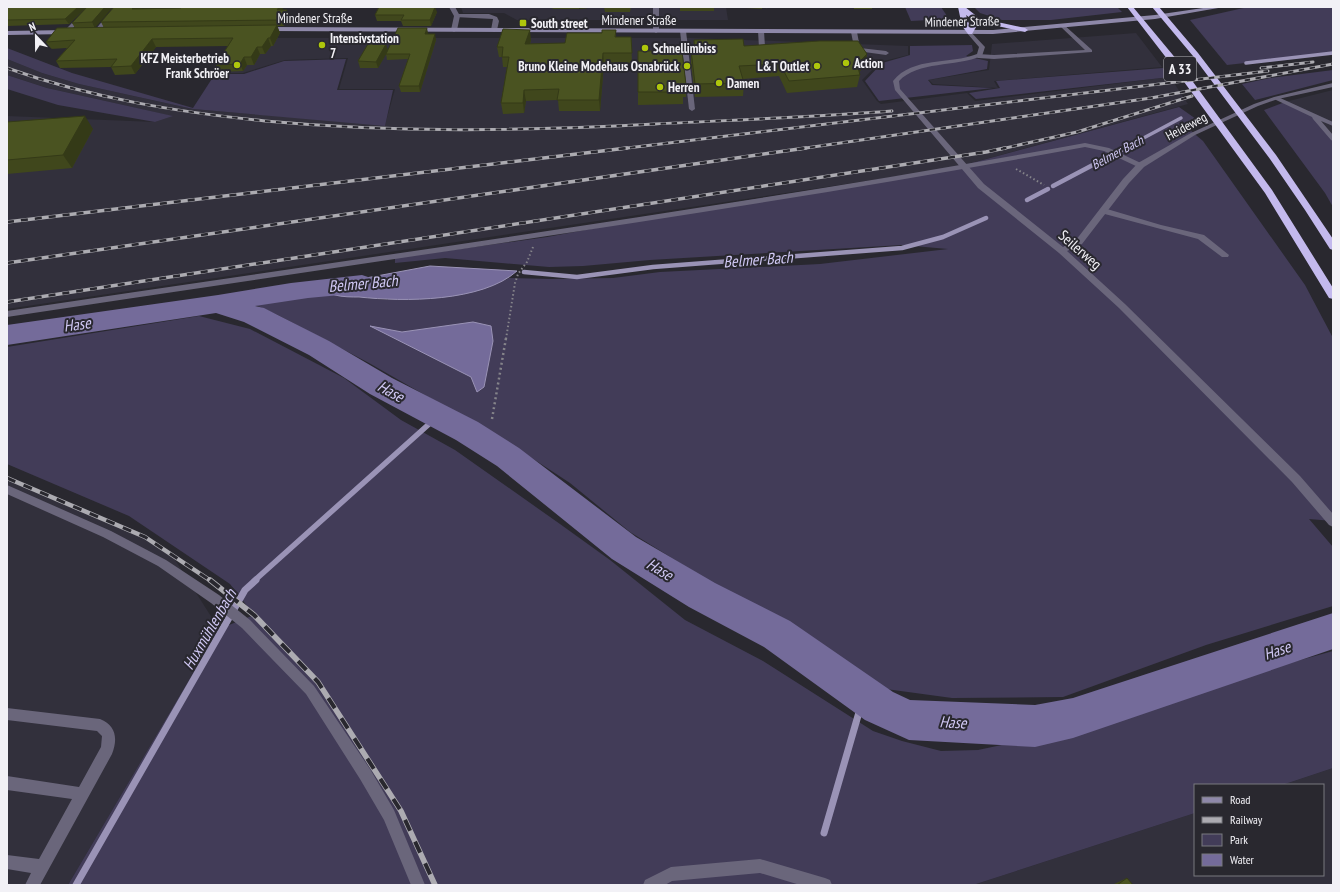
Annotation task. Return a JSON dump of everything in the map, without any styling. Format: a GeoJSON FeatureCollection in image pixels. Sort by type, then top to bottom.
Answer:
{"type":"FeatureCollection","features":[{"type":"Feature","properties":{"kind":"highway"},"geometry":{"type":"LineString","coordinates":[[962,7],[964,26],[970,33],[977,20]]}},
{"type":"Feature","properties":{"kind":"highway"},"geometry":{"type":"LineString","coordinates":[[962,7],[977,20],[1025,30]]}},
{"type":"Feature","properties":{"kind":"highway","name":"A 33"},"geometry":{"type":"LineString","coordinates":[[1155,7],[1200,60],[1248,124],[1307,205],[1333,247]]}},
{"type":"Feature","properties":{"kind":"highway","name":"A 33"},"geometry":{"type":"LineString","coordinates":[[1131,8],[1174,62],[1269,192],[1333,296]]}},
{"type":"Feature","properties":{"kind":"main road","name":"Mindener Straße"},"geometry":{"type":"LineString","coordinates":[[260,29],[970,33],[1025,30],[1155,17],[1221,7]]}},
{"type":"Feature","properties":{"kind":"main road"},"geometry":{"type":"LineString","coordinates":[[89,32],[105,31]]}},
{"type":"Feature","properties":{"kind":"main road"},"geometry":{"type":"LineString","coordinates":[[7,33],[73,32]]}},
{"type":"Feature","properties":{"kind":"street"},"geometry":{"type":"LineString","coordinates":[[66,32],[90,7]]}},
{"type":"Feature","properties":{"kind":"street"},"geometry":{"type":"LineString","coordinates":[[97,31],[117,7]]}},
{"type":"Feature","properties":{"kind":"street"},"geometry":{"type":"LineString","coordinates":[[452,7],[457,16],[454,30]]}},
{"type":"Feature","properties":{"kind":"street"},"geometry":{"type":"LineString","coordinates":[[656,7],[656,31]]}},
{"type":"Feature","properties":{"kind":"street"},"geometry":{"type":"LineString","coordinates":[[457,16],[489,16],[495,18],[496,21],[494,30]]}},
{"type":"Feature","properties":{"kind":"street"},"geometry":{"type":"LineString","coordinates":[[970,33],[982,47],[980,55],[978,56],[994,57],[1090,51],[1064,26]]}},
{"type":"Feature","properties":{"kind":"street"},"geometry":{"type":"LineString","coordinates":[[683,31],[692,109]]}},
{"type":"Feature","properties":{"kind":"street"},"geometry":{"type":"LineString","coordinates":[[761,31],[762,48],[778,49]]}},
{"type":"Feature","properties":{"kind":"street"},"geometry":{"type":"LineString","coordinates":[[854,32],[857,49]]}},
{"type":"Feature","properties":{"kind":"street"},"geometry":{"type":"LineString","coordinates":[[841,49],[857,49],[886,53]]}},
{"type":"Feature","properties":{"kind":"street","name":"Seilerweg"},"geometry":{"type":"LineString","coordinates":[[978,56],[971,60],[955,63],[911,68],[900,74],[896,81],[898,89],[981,186],[1062,251],[1122,306],[1296,479],[1333,522]]}},
{"type":"Feature","properties":{"kind":"street","name":"Heideweg"},"geometry":{"type":"LineString","coordinates":[[1062,251],[1079,242],[1126,181],[1141,165],[1193,134],[1256,105],[1276,98],[1333,85]]}},
{"type":"Feature","properties":{"kind":"street"},"geometry":{"type":"LineString","coordinates":[[1276,98],[1333,124]]}},
{"type":"Feature","properties":{"kind":"street"},"geometry":{"type":"LineString","coordinates":[[1313,115],[1333,139]]}},
{"type":"Feature","properties":{"kind":"street"},"geometry":{"type":"LineString","coordinates":[[7,314],[757,201],[1085,145],[1094,145],[1106,149],[1141,165]]}},
{"type":"Feature","properties":{"kind":"street"},"geometry":{"type":"LineString","coordinates":[[1104,211],[1159,227],[1201,237],[1225,255]]}},
{"type":"Feature","properties":{"kind":"street"},"geometry":{"type":"LineString","coordinates":[[7,489],[107,534],[156,560],[215,599],[246,624],[310,690],[365,774],[389,815],[418,885]]}},
{"type":"Feature","properties":{"kind":"street"},"geometry":{"type":"LineString","coordinates":[[7,714],[100,724],[109,734],[107,749],[32,885]]}},
{"type":"Feature","properties":{"kind":"street"},"geometry":{"type":"LineString","coordinates":[[7,783],[83,794]]}},
{"type":"Feature","properties":{"kind":"street"},"geometry":{"type":"LineString","coordinates":[[7,862],[43,867]]}},
{"type":"Feature","properties":{"kind":"street"},"geometry":{"type":"LineString","coordinates":[[650,885],[671,874],[760,866],[825,885]]}},
{"type":"Feature","properties":{"kind":"path"},"geometry":{"type":"LineString","coordinates":[[1002,160],[1044,185]]}},
{"type":"Feature","properties":{"kind":"path"},"geometry":{"type":"LineString","coordinates":[[492,419],[515,282],[518,274],[527,262],[538,234]]}},
{"type":"Feature","properties":{"kind":"shaded area"},"geometry":{"type":"Polygon","coordinates":[[[461,7],[726,7],[728,20],[517,20],[504,13],[463,13],[461,7]]]}},
{"type":"Feature","properties":{"kind":"shaded area"},"geometry":{"type":"Polygon","coordinates":[[[1136,33],[1162,67],[994,81],[998,88],[933,84],[929,80],[989,70],[992,44],[1136,33]]]}},
{"type":"Feature","properties":{"kind":"shaded area"},"geometry":{"type":"Polygon","coordinates":[[[240,38],[691,38],[908,46],[908,55],[880,62],[862,80],[877,101],[881,104],[967,93],[975,101],[1170,77],[1188,104],[953,168],[7,309],[7,116],[155,122],[172,116],[47,88],[7,75],[7,59],[42,73],[79,84],[193,109],[385,125],[395,89],[339,89],[348,58],[285,60],[243,73],[217,73],[240,38]]]}},
{"type":"Feature","properties":{"kind":"shaded area"},"geometry":{"type":"Polygon","coordinates":[[[1333,90],[1333,139],[1285,102],[1333,90]]]}},
{"type":"Feature","properties":{"kind":"shaded area"},"geometry":{"type":"Polygon","coordinates":[[[7,480],[57,499],[145,537],[172,555],[219,629],[68,885],[7,885],[7,480]]]}},
{"type":"Feature","properties":{"kind":"shaded area"},"geometry":{"type":"Polygon","coordinates":[[[1333,768],[1333,885],[973,885],[1194,813],[1194,876],[1324,876],[1324,784],[1285,784],[1333,768]]]}},
{"type":"Feature","properties":{"kind":"green space"},"geometry":{"type":"Polygon","coordinates":[[[905,7],[941,7],[949,19],[911,21],[905,7]]]}},
{"type":"Feature","properties":{"kind":"green space"},"geometry":{"type":"Polygon","coordinates":[[[974,7],[1117,7],[1122,12],[1051,20],[1002,20],[980,13],[974,7]]]}},
{"type":"Feature","properties":{"kind":"green space"},"geometry":{"type":"Polygon","coordinates":[[[1248,7],[1333,7],[1333,53],[1227,65],[1190,20],[1248,7]]]}},
{"type":"Feature","properties":{"kind":"green space"},"geometry":{"type":"Polygon","coordinates":[[[972,45],[973,51],[966,56],[988,61],[987,69],[928,80],[932,85],[993,88],[879,101],[865,81],[882,63],[910,55],[910,46],[972,45]]]}},
{"type":"Feature","properties":{"kind":"green space"},"geometry":{"type":"Polygon","coordinates":[[[7,48],[72,73],[193,108],[215,74],[244,74],[284,61],[346,59],[337,90],[393,90],[385,126],[193,109],[79,84],[42,73],[7,59],[7,48]]]}},
{"type":"Feature","properties":{"kind":"green space"},"geometry":{"type":"Polygon","coordinates":[[[1163,68],[1170,77],[976,99],[969,93],[1000,88],[996,81],[1163,68]]]}},
{"type":"Feature","properties":{"kind":"green space"},"geometry":{"type":"Polygon","coordinates":[[[1333,70],[1333,80],[1255,100],[1242,84],[1270,78],[1333,70]]]}},
{"type":"Feature","properties":{"kind":"green space"},"geometry":{"type":"Polygon","coordinates":[[[7,75],[47,88],[173,116],[155,122],[58,105],[7,89],[7,75]]]}},
{"type":"Feature","properties":{"kind":"green space"},"geometry":{"type":"Polygon","coordinates":[[[1285,102],[1313,115],[1333,139],[1333,207],[1325,193],[1264,110],[1285,102]]]}},
{"type":"Feature","properties":{"kind":"green space"},"geometry":{"type":"Polygon","coordinates":[[[1179,107],[1196,119],[1184,125],[1203,141],[1305,285],[1333,338],[1333,521],[1309,519],[1333,547],[1333,606],[1206,645],[1063,697],[952,698],[886,689],[812,641],[735,597],[630,532],[570,483],[512,445],[369,363],[278,315],[249,302],[325,290],[335,295],[386,300],[423,299],[462,294],[489,287],[509,278],[613,278],[660,272],[820,264],[948,249],[902,245],[549,267],[445,258],[395,263],[395,258],[547,237],[749,200],[953,168],[1179,107]]]}},
{"type":"Feature","properties":{"kind":"green space"},"geometry":{"type":"Polygon","coordinates":[[[199,316],[250,329],[344,378],[401,420],[455,450],[610,560],[685,620],[763,661],[873,731],[902,741],[941,751],[978,750],[1053,734],[1179,694],[1333,651],[1333,768],[1285,784],[1194,784],[1194,813],[973,885],[68,885],[219,629],[254,615],[230,584],[129,516],[7,464],[7,347],[199,316]]]}},
{"type":"Feature","properties":{"kind":"water"},"geometry":{"type":"Polygon","coordinates":[[[430,266],[517,271],[502,281],[484,289],[442,298],[377,299],[344,297],[338,296],[318,287],[430,266]]]}},
{"type":"Feature","properties":{"kind":"water"},"geometry":{"type":"Polygon","coordinates":[[[473,322],[491,326],[493,341],[484,387],[477,392],[471,377],[370,326],[402,332],[473,322]]]}},
{"type":"Feature","properties":{"kind":"building"},"geometry":{"type":"Polygon","coordinates":[[[7,7],[78,7],[65,19],[7,20],[7,7]]]}},
{"type":"Feature","properties":{"kind":"building"},"geometry":{"type":"Polygon","coordinates":[[[87,7],[105,7],[92,22],[72,23],[87,7]]]}},
{"type":"Feature","properties":{"kind":"building"},"geometry":{"type":"Polygon","coordinates":[[[114,7],[134,7],[132,9],[181,7],[279,7],[277,10],[287,10],[281,20],[101,22],[114,7]]]}},
{"type":"Feature","properties":{"kind":"building"},"geometry":{"type":"Polygon","coordinates":[[[379,7],[435,7],[430,20],[401,20],[404,15],[375,15],[379,7]]]}},
{"type":"Feature","properties":{"kind":"building"},"geometry":{"type":"Polygon","coordinates":[[[277,25],[270,38],[268,38],[262,47],[257,47],[251,57],[244,57],[240,64],[216,65],[233,38],[152,39],[131,66],[111,67],[117,59],[56,61],[75,40],[46,42],[57,28],[277,25]]]}},
{"type":"Feature","properties":{"kind":"building"},"geometry":{"type":"Polygon","coordinates":[[[398,28],[427,28],[425,34],[435,34],[419,86],[399,86],[410,54],[386,54],[398,28]]]}},
{"type":"Feature","properties":{"kind":"building"},"geometry":{"type":"Polygon","coordinates":[[[503,29],[530,30],[525,44],[565,43],[567,33],[602,33],[602,30],[616,30],[615,37],[631,37],[632,53],[603,53],[599,100],[557,100],[559,89],[524,90],[523,103],[501,103],[509,57],[502,57],[503,47],[497,47],[503,29]]]}},
{"type":"Feature","properties":{"kind":"building"},"geometry":{"type":"Polygon","coordinates":[[[743,39],[744,46],[819,41],[858,41],[867,54],[857,64],[860,75],[789,81],[780,64],[739,66],[744,83],[695,84],[691,50],[695,50],[694,40],[743,39]]]}},
{"type":"Feature","properties":{"kind":"building"},"geometry":{"type":"Polygon","coordinates":[[[368,44],[386,44],[376,62],[358,61],[368,44]]]}},
{"type":"Feature","properties":{"kind":"building","name":"Herren"},"geometry":{"type":"Polygon","coordinates":[[[638,51],[682,51],[686,85],[682,85],[683,92],[638,92],[638,51]]]}},
{"type":"Feature","properties":{"kind":"building"},"geometry":{"type":"Polygon","coordinates":[[[85,116],[63,155],[7,160],[7,122],[85,116]]]}},
{"type":"Feature","properties":{"kind":"building"},"geometry":{"type":"Polygon","coordinates":[[[1127,878],[1133,885],[1117,885],[1127,878]]]}},
{"type":"Feature","properties":{"kind":"waterway","name":"Belmer Bach"},"geometry":{"type":"LineString","coordinates":[[1246,63],[1333,53]]}},
{"type":"Feature","properties":{"kind":"waterway","name":"Belmer Bach"},"geometry":{"type":"LineString","coordinates":[[1123,149],[1181,118]]}},
{"type":"Feature","properties":{"kind":"waterway","name":"Belmer Bach"},"geometry":{"type":"LineString","coordinates":[[1053,186],[1125,148]]}},
{"type":"Feature","properties":{"kind":"waterway","name":"Belmer Bach"},"geometry":{"type":"LineString","coordinates":[[1027,200],[1048,189]]}},
{"type":"Feature","properties":{"kind":"waterway","name":"Belmer Bach"},"geometry":{"type":"LineString","coordinates":[[524,272],[577,277],[653,267],[902,248],[943,237],[986,218]]}},
{"type":"Feature","properties":{"kind":"waterway","name":"Belmer Bach"},"geometry":{"type":"LineString","coordinates":[[220,304],[291,291],[362,284]]}},
{"type":"Feature","properties":{"kind":"waterway","name":"Hase"},"geometry":{"type":"LineString","coordinates":[[7,335],[216,304],[254,315],[319,348],[381,386],[467,431],[508,457],[624,548],[702,595],[777,634],[879,706],[909,720],[1035,726],[1073,718],[1333,631]]}},
{"type":"Feature","properties":{"kind":"waterway","name":"Huxmühlenbach"},"geometry":{"type":"LineString","coordinates":[[254,581],[438,416]]}},
{"type":"Feature","properties":{"kind":"waterway","name":"Huxmühlenbach"},"geometry":{"type":"LineString","coordinates":[[76,885],[245,590],[256,580]]}},
{"type":"Feature","properties":{"kind":"waterway"},"geometry":{"type":"LineString","coordinates":[[824,833],[864,695]]}},
{"type":"Feature","properties":{"kind":"railway"},"geometry":{"type":"LineString","coordinates":[[1261,68],[1313,62]]}},
{"type":"Feature","properties":{"kind":"railway"},"geometry":{"type":"LineString","coordinates":[[799,149],[1151,98],[1333,64]]}},
{"type":"Feature","properties":{"kind":"railway"},"geometry":{"type":"LineString","coordinates":[[7,68],[70,88],[102,96],[167,108],[265,121],[363,128],[460,130],[557,128],[892,111]]}},
{"type":"Feature","properties":{"kind":"railway"},"geometry":{"type":"LineString","coordinates":[[619,149],[1268,71]]}},
{"type":"Feature","properties":{"kind":"railway"},"geometry":{"type":"LineString","coordinates":[[1001,149],[1077,132],[1192,96]]}},
{"type":"Feature","properties":{"kind":"railway"},"geometry":{"type":"LineString","coordinates":[[7,222],[627,148]]}},
{"type":"Feature","properties":{"kind":"railway"},"geometry":{"type":"LineString","coordinates":[[7,263],[806,148]]}},
{"type":"Feature","properties":{"kind":"railway"},"geometry":{"type":"LineString","coordinates":[[7,302],[1005,148]]}},
{"type":"Feature","properties":{"kind":"railway"},"geometry":{"type":"LineString","coordinates":[[7,478],[145,537],[211,581]]}},
{"type":"Feature","properties":{"kind":"railway"},"geometry":{"type":"LineString","coordinates":[[210,580],[254,615],[318,682],[401,811],[435,885]]}},
{"type":"Feature","properties":{"kind":"place","name":"South street"},"geometry":{"type":"Point","coordinates":[523,23]}},
{"type":"Feature","properties":{"kind":"place","name":"Intensivstation 7"},"geometry":{"type":"Point","coordinates":[322,45]}},
{"type":"Feature","properties":{"kind":"place","name":"Schnellimbiss"},"geometry":{"type":"Point","coordinates":[645,48]}},
{"type":"Feature","properties":{"kind":"place","name":"Action"},"geometry":{"type":"Point","coordinates":[846,63]}},
{"type":"Feature","properties":{"kind":"place","name":"KFZ Meisterbetrieb Frank Schröer"},"geometry":{"type":"Point","coordinates":[237,65]}},
{"type":"Feature","properties":{"kind":"place","name":"Bruno Kleine Modehaus Osnabrück"},"geometry":{"type":"Point","coordinates":[687,66]}},
{"type":"Feature","properties":{"kind":"place","name":"L&T Outlet"},"geometry":{"type":"Point","coordinates":[817,66]}},
{"type":"Feature","properties":{"kind":"place","name":"Damen"},"geometry":{"type":"Point","coordinates":[719,83]}},
{"type":"Feature","properties":{"kind":"place","name":"Herren"},"geometry":{"type":"Point","coordinates":[660,87]}}]}
